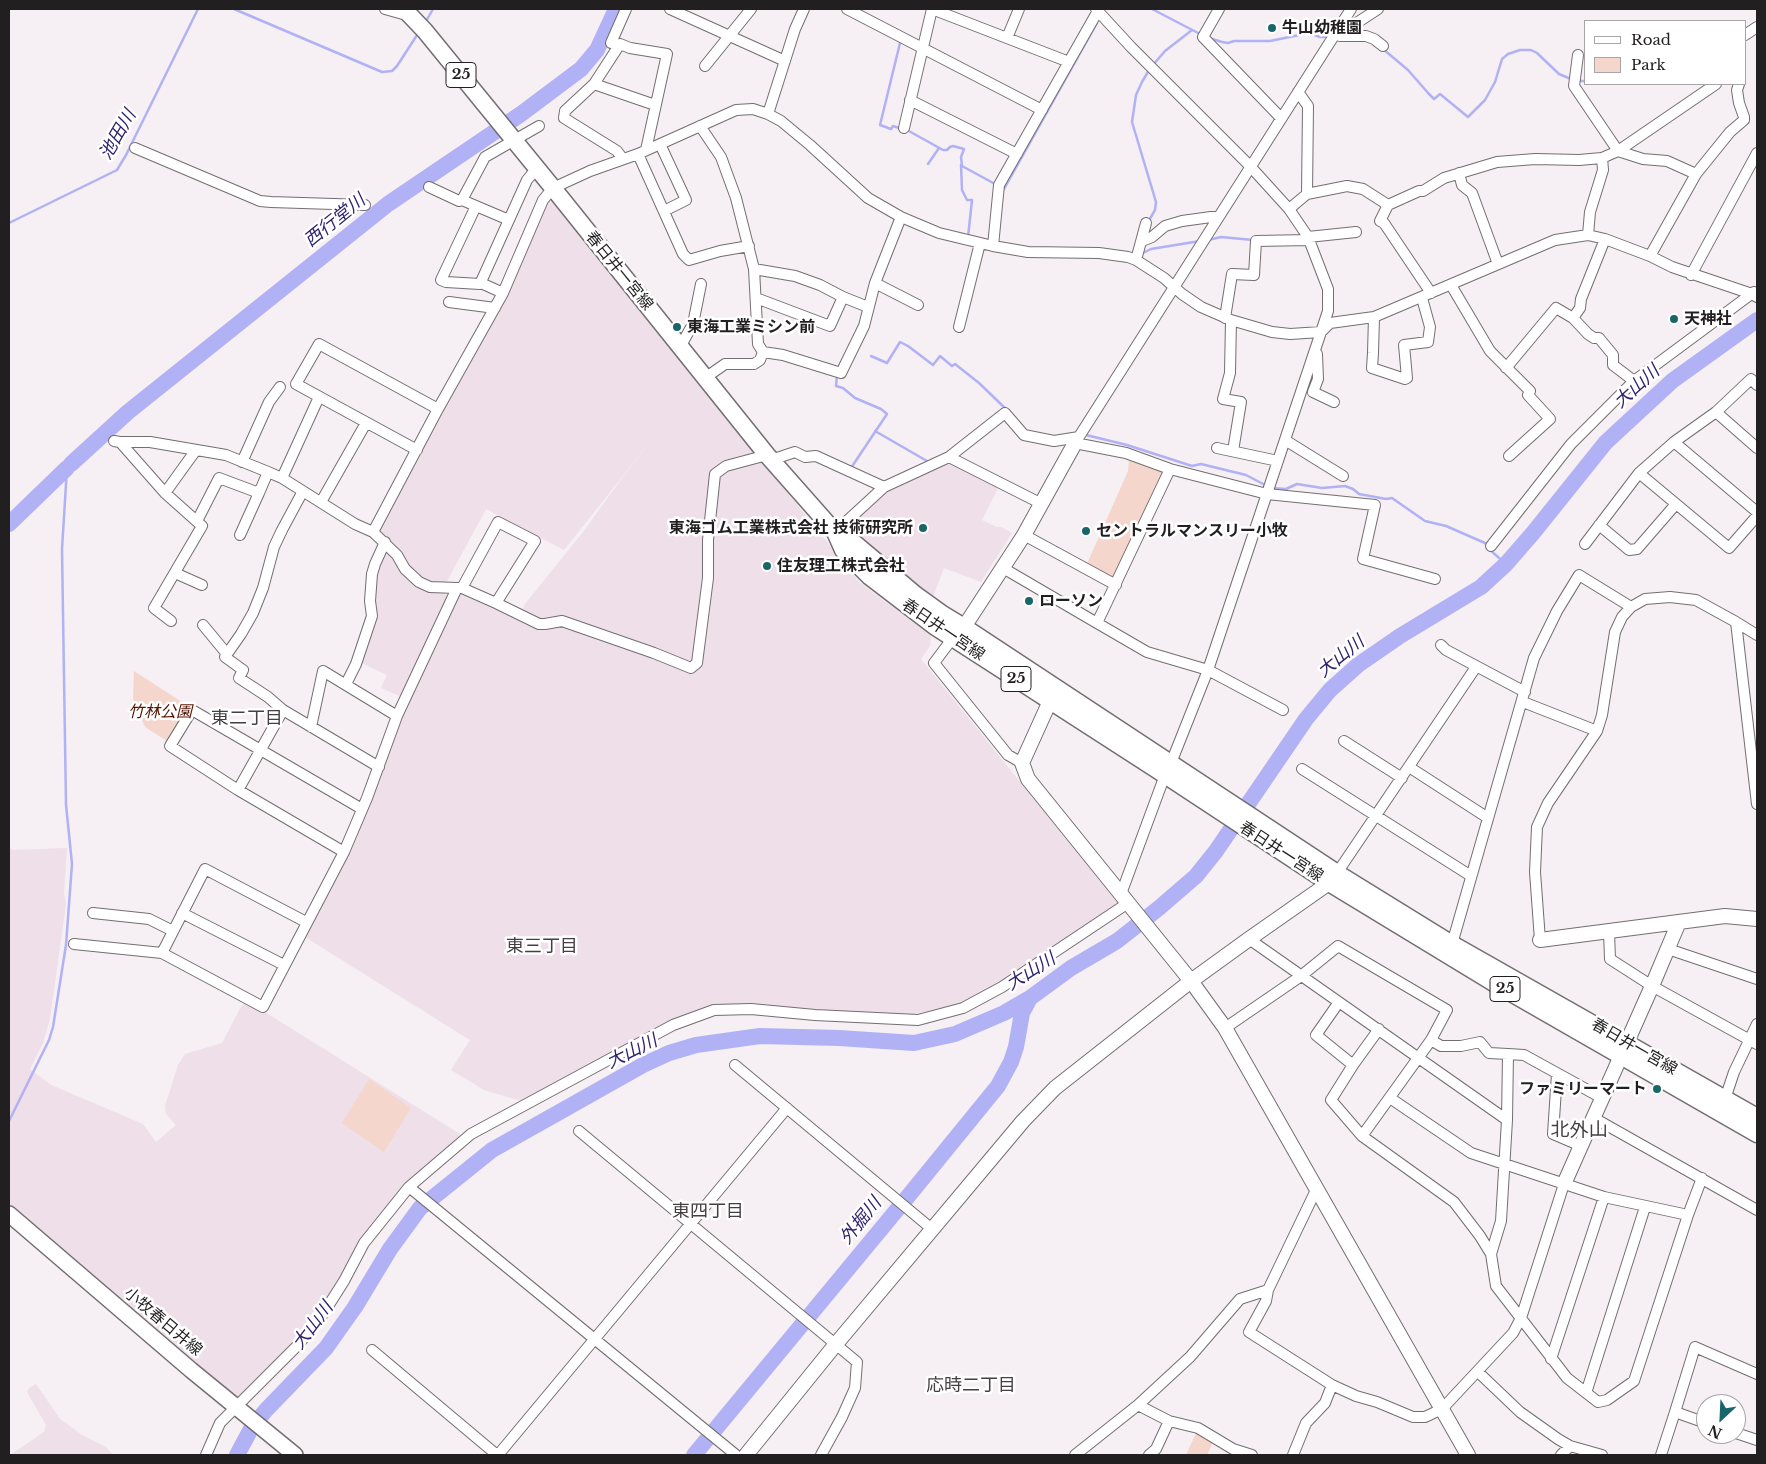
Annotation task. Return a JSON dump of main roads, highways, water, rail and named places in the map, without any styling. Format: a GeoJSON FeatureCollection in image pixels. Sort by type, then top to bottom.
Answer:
{"type":"FeatureCollection","features":[{"type":"Feature","properties":{"kind":"main road","name":"春日井一宮線"},"geometry":{"type":"LineString","coordinates":[[414,19],[554,188],[769,458],[835,532],[852,542],[941,613],[958,632],[1050,701],[1168,769]]}},
{"type":"Feature","properties":{"kind":"main road","name":"春日井一宮線"},"geometry":{"type":"LineString","coordinates":[[958,632],[1484,977],[1725,1098],[1757,1117]]}},
{"type":"Feature","properties":{"kind":"main road","name":"春日井一宮線"},"geometry":{"type":"LineString","coordinates":[[1333,878],[1452,944],[1624,1048],[1757,1134]]}},
{"type":"Feature","properties":{"kind":"main road","name":"小牧春日井線"},"geometry":{"type":"LineString","coordinates":[[9,1214],[295,1455]]}},
{"type":"Feature","properties":{"kind":"waterway","name":"池田川"},"geometry":{"type":"LineString","coordinates":[[9,223],[117,170],[198,9]]}},
{"type":"Feature","properties":{"kind":"waterway","name":"池田川"},"geometry":{"type":"LineString","coordinates":[[234,9],[382,72],[392,71],[397,66],[419,32]]}},
{"type":"Feature","properties":{"kind":"waterway","name":"池田川"},"geometry":{"type":"LineString","coordinates":[[425,23],[433,9]]}},
{"type":"Feature","properties":{"kind":"waterway","name":"西行堂川"},"geometry":{"type":"LineString","coordinates":[[71,464],[128,412],[388,204],[521,114],[581,69],[597,50],[616,9]]}},
{"type":"Feature","properties":{"kind":"waterway"},"geometry":{"type":"LineString","coordinates":[[1152,9],[1202,35]]}},
{"type":"Feature","properties":{"kind":"waterway"},"geometry":{"type":"LineString","coordinates":[[1002,188],[1004,189],[1097,23]]}},
{"type":"Feature","properties":{"kind":"waterway"},"geometry":{"type":"LineString","coordinates":[[1153,65],[1165,51],[1192,30]]}},
{"type":"Feature","properties":{"kind":"waterway"},"geometry":{"type":"LineString","coordinates":[[1209,38],[1228,43],[1234,41],[1270,41],[1309,33],[1320,37],[1329,37]]}},
{"type":"Feature","properties":{"kind":"waterway"},"geometry":{"type":"LineString","coordinates":[[900,43],[880,125],[891,129],[893,126],[902,129]]}},
{"type":"Feature","properties":{"kind":"waterway"},"geometry":{"type":"LineString","coordinates":[[1383,49],[1408,70],[1434,99],[1440,94],[1468,117],[1485,100],[1495,82],[1502,59],[1508,54],[1520,50],[1531,50],[1537,53],[1559,74],[1571,79]]}},
{"type":"Feature","properties":{"kind":"waterway"},"geometry":{"type":"LineString","coordinates":[[1148,222],[1155,210],[1156,202],[1132,122],[1136,95],[1149,70]]}},
{"type":"Feature","properties":{"kind":"waterway"},"geometry":{"type":"LineString","coordinates":[[1579,81],[1584,81]]}},
{"type":"Feature","properties":{"kind":"waterway"},"geometry":{"type":"LineString","coordinates":[[907,130],[943,150],[953,146],[964,149],[961,157],[962,166],[995,184]]}},
{"type":"Feature","properties":{"kind":"waterway"},"geometry":{"type":"LineString","coordinates":[[928,164],[939,148]]}},
{"type":"Feature","properties":{"kind":"waterway"},"geometry":{"type":"LineString","coordinates":[[961,165],[962,190],[967,200],[972,200],[968,237]]}},
{"type":"Feature","properties":{"kind":"waterway"},"geometry":{"type":"LineString","coordinates":[[1208,240],[1221,237],[1253,240]]}},
{"type":"Feature","properties":{"kind":"waterway"},"geometry":{"type":"LineString","coordinates":[[1143,253],[1151,249],[1200,241]]}},
{"type":"Feature","properties":{"kind":"waterway","name":"大山川"},"geometry":{"type":"LineString","coordinates":[[237,1455],[252,1427],[266,1410],[326,1348],[355,1307],[390,1249],[420,1208],[492,1150],[643,1065],[669,1053],[696,1045],[760,1036],[839,1038],[914,1043],[955,1034],[1004,1013],[1030,998],[1071,968],[1117,941],[1196,876],[1216,851],[1306,719],[1330,690],[1358,665],[1400,636],[1481,587],[1506,564],[1533,533],[1606,442],[1672,381],[1757,320]]}},
{"type":"Feature","properties":{"kind":"waterway"},"geometry":{"type":"LineString","coordinates":[[871,356],[887,363],[900,342],[933,365],[940,356],[952,366],[955,364],[979,383],[1006,409]]}},
{"type":"Feature","properties":{"kind":"waterway"},"geometry":{"type":"LineString","coordinates":[[837,375],[836,386],[843,388],[855,398],[881,409],[887,414],[851,468]]}},
{"type":"Feature","properties":{"kind":"waterway"},"geometry":{"type":"LineString","coordinates":[[875,431],[927,461]]}},
{"type":"Feature","properties":{"kind":"waterway"},"geometry":{"type":"LineString","coordinates":[[1086,435],[1127,445],[1192,466],[1201,464],[1246,475],[1267,486]]}},
{"type":"Feature","properties":{"kind":"waterway"},"geometry":{"type":"LineString","coordinates":[[9,1121],[49,1040],[53,1027],[66,945],[72,864],[66,805],[62,549],[67,468],[71,464]]}},
{"type":"Feature","properties":{"kind":"waterway","name":"西行堂川"},"geometry":{"type":"LineString","coordinates":[[9,524],[67,468]]}},
{"type":"Feature","properties":{"kind":"waterway"},"geometry":{"type":"LineString","coordinates":[[1272,488],[1286,489],[1297,484],[1322,488],[1345,486],[1359,494],[1386,499],[1392,498],[1425,521],[1446,526],[1485,543],[1487,546]]}},
{"type":"Feature","properties":{"kind":"waterway"},"geometry":{"type":"LineString","coordinates":[[1490,550],[1506,564]]}},
{"type":"Feature","properties":{"kind":"waterway","name":"外掘川"},"geometry":{"type":"LineString","coordinates":[[694,1455],[998,1086],[1011,1062],[1016,1047],[1022,1013],[1030,998]]}},
{"type":"Feature","properties":{"kind":"place","name":"牛山幼稚園"},"geometry":{"type":"Point","coordinates":[1272,28]}},
{"type":"Feature","properties":{"kind":"place","name":"天神社"},"geometry":{"type":"Point","coordinates":[1674,319]}},
{"type":"Feature","properties":{"kind":"place","name":"東海工業ミシン前"},"geometry":{"type":"Point","coordinates":[677,327]}},
{"type":"Feature","properties":{"kind":"place","name":"東海ゴム工業株式会社 技術研究所"},"geometry":{"type":"Point","coordinates":[923,528]}},
{"type":"Feature","properties":{"kind":"place","name":"セントラルマンスリー小牧"},"geometry":{"type":"Point","coordinates":[1086,531]}},
{"type":"Feature","properties":{"kind":"place","name":"住友理工株式会社"},"geometry":{"type":"Point","coordinates":[767,566]}},
{"type":"Feature","properties":{"kind":"place","name":"ローソン"},"geometry":{"type":"Point","coordinates":[1029,601]}},
{"type":"Feature","properties":{"kind":"place","name":"ファミリーマート"},"geometry":{"type":"Point","coordinates":[1657,1089]}},
{"type":"Feature","properties":{"kind":"district","name":"東二丁目"},"geometry":{"type":"Point","coordinates":[247,719]}},
{"type":"Feature","properties":{"kind":"district","name":"東三丁目"},"geometry":{"type":"Point","coordinates":[542,947]}},
{"type":"Feature","properties":{"kind":"district","name":"北外山"},"geometry":{"type":"Point","coordinates":[1579,1131]}},
{"type":"Feature","properties":{"kind":"district","name":"東四丁目"},"geometry":{"type":"Point","coordinates":[708,1212]}},
{"type":"Feature","properties":{"kind":"district","name":"応時二丁目"},"geometry":{"type":"Point","coordinates":[971,1386]}},
{"type":"Feature","properties":{"kind":"park label","name":"竹林公園"},"geometry":{"type":"Point","coordinates":[160,712]}}]}
